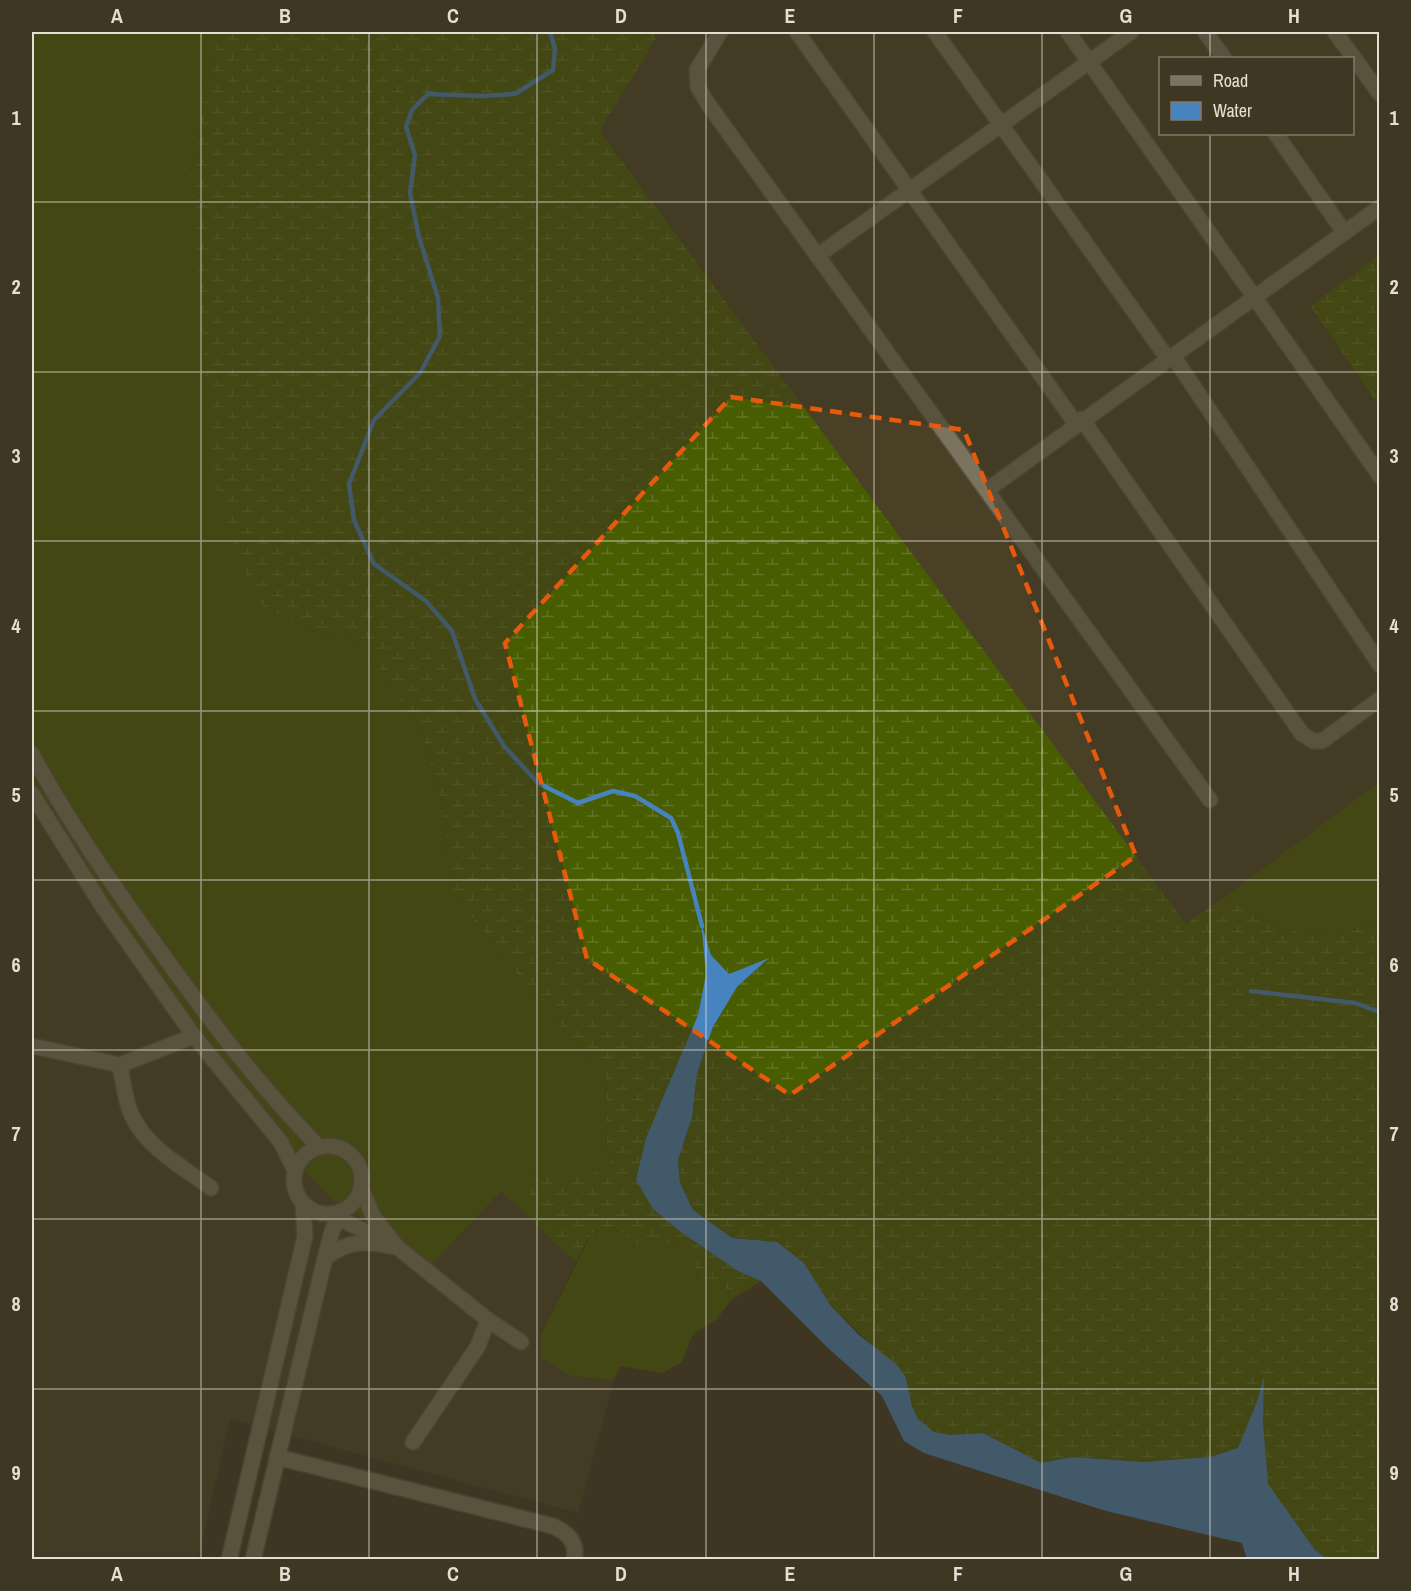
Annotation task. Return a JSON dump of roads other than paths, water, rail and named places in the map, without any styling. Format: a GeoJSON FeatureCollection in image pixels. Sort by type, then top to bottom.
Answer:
{"type":"FeatureCollection","features":[{"type":"Feature","properties":{"kind":"street"},"geometry":{"type":"LineString","coordinates":[[720,32],[697,70],[698,87],[708,104],[1210,800]]}},
{"type":"Feature","properties":{"kind":"street"},"geometry":{"type":"LineString","coordinates":[[797,32],[1302,735],[1313,741],[1322,741],[1380,699]]}},
{"type":"Feature","properties":{"kind":"street"},"geometry":{"type":"LineString","coordinates":[[934,32],[1171,357],[1380,665]]}},
{"type":"Feature","properties":{"kind":"street"},"geometry":{"type":"LineString","coordinates":[[1068,32],[1380,476]]}},
{"type":"Feature","properties":{"kind":"street"},"geometry":{"type":"LineString","coordinates":[[817,256],[1131,32]]}},
{"type":"Feature","properties":{"kind":"street"},"geometry":{"type":"LineString","coordinates":[[1205,32],[1223,57]]}},
{"type":"Feature","properties":{"kind":"street"},"geometry":{"type":"LineString","coordinates":[[1335,32],[1353,57]]}},
{"type":"Feature","properties":{"kind":"street"},"geometry":{"type":"LineString","coordinates":[[1354,58],[1380,94]]}},
{"type":"Feature","properties":{"kind":"street"},"geometry":{"type":"LineString","coordinates":[[1277,135],[1344,232]]}},
{"type":"Feature","properties":{"kind":"street"},"geometry":{"type":"LineString","coordinates":[[987,490],[1380,207]]}},
{"type":"Feature","properties":{"kind":"street"},"geometry":{"type":"LineString","coordinates":[[32,754],[120,894],[211,1023],[298,1126],[319,1147]]}},
{"type":"Feature","properties":{"kind":"street"},"geometry":{"type":"LineString","coordinates":[[32,794],[103,907],[194,1036],[280,1141],[295,1170],[296,1191],[303,1203],[305,1236],[230,1560]]}},
{"type":"Feature","properties":{"kind":"street"},"geometry":{"type":"LineString","coordinates":[[32,1046],[120,1065],[194,1036]]}},
{"type":"Feature","properties":{"kind":"street"},"geometry":{"type":"LineString","coordinates":[[120,1065],[131,1114],[141,1132],[158,1149],[211,1188]]}},
{"type":"Feature","properties":{"kind":"street"},"geometry":{"type":"LineString","coordinates":[[253,1560],[332,1231],[340,1215],[355,1201],[362,1181],[359,1167],[352,1156],[333,1146],[313,1149],[302,1158],[295,1170]]}},
{"type":"Feature","properties":{"kind":"street"},"geometry":{"type":"LineString","coordinates":[[361,1188],[373,1216],[397,1247]]}},
{"type":"Feature","properties":{"kind":"street"},"geometry":{"type":"LineString","coordinates":[[303,1203],[321,1213],[340,1215],[397,1247],[488,1320],[521,1342]]}},
{"type":"Feature","properties":{"kind":"street"},"geometry":{"type":"LineString","coordinates":[[325,1258],[338,1248],[352,1243],[373,1243],[397,1247]]}},
{"type":"Feature","properties":{"kind":"street"},"geometry":{"type":"LineString","coordinates":[[413,1442],[478,1346],[488,1320]]}},
{"type":"Feature","properties":{"kind":"street"},"geometry":{"type":"LineString","coordinates":[[277,1457],[553,1526],[565,1531],[572,1540],[576,1551],[574,1560]]}},
{"type":"Feature","properties":{"kind":"water"},"geometry":{"type":"Polygon","coordinates":[[[701,922],[711,955],[729,974],[769,958],[737,987],[713,1027],[697,1073],[692,1117],[678,1160],[680,1183],[693,1210],[732,1238],[777,1242],[804,1263],[831,1306],[859,1335],[897,1365],[906,1378],[912,1406],[918,1419],[934,1432],[951,1435],[983,1433],[1041,1463],[1072,1457],[1143,1462],[1210,1457],[1238,1448],[1264,1377],[1263,1421],[1268,1484],[1315,1550],[1327,1559],[1247,1559],[1242,1543],[1106,1511],[924,1453],[904,1441],[882,1396],[828,1348],[761,1281],[736,1270],[681,1232],[653,1209],[636,1180],[646,1138],[698,1015],[706,974],[701,922]]]}},
{"type":"Feature","properties":{"kind":"waterway"},"geometry":{"type":"LineString","coordinates":[[550,32],[555,49],[553,70],[515,94],[483,96],[428,94],[412,110],[406,127],[415,155],[410,193],[419,237],[438,298],[440,336],[420,373],[374,420],[349,484],[354,520],[374,564],[426,601],[452,631],[475,699],[504,746],[538,783],[578,803],[613,791],[635,796],[671,818],[678,833],[702,926]]}},
{"type":"Feature","properties":{"kind":"waterway"},"geometry":{"type":"LineString","coordinates":[[1251,991],[1355,1003],[1380,1012]]}}]}
